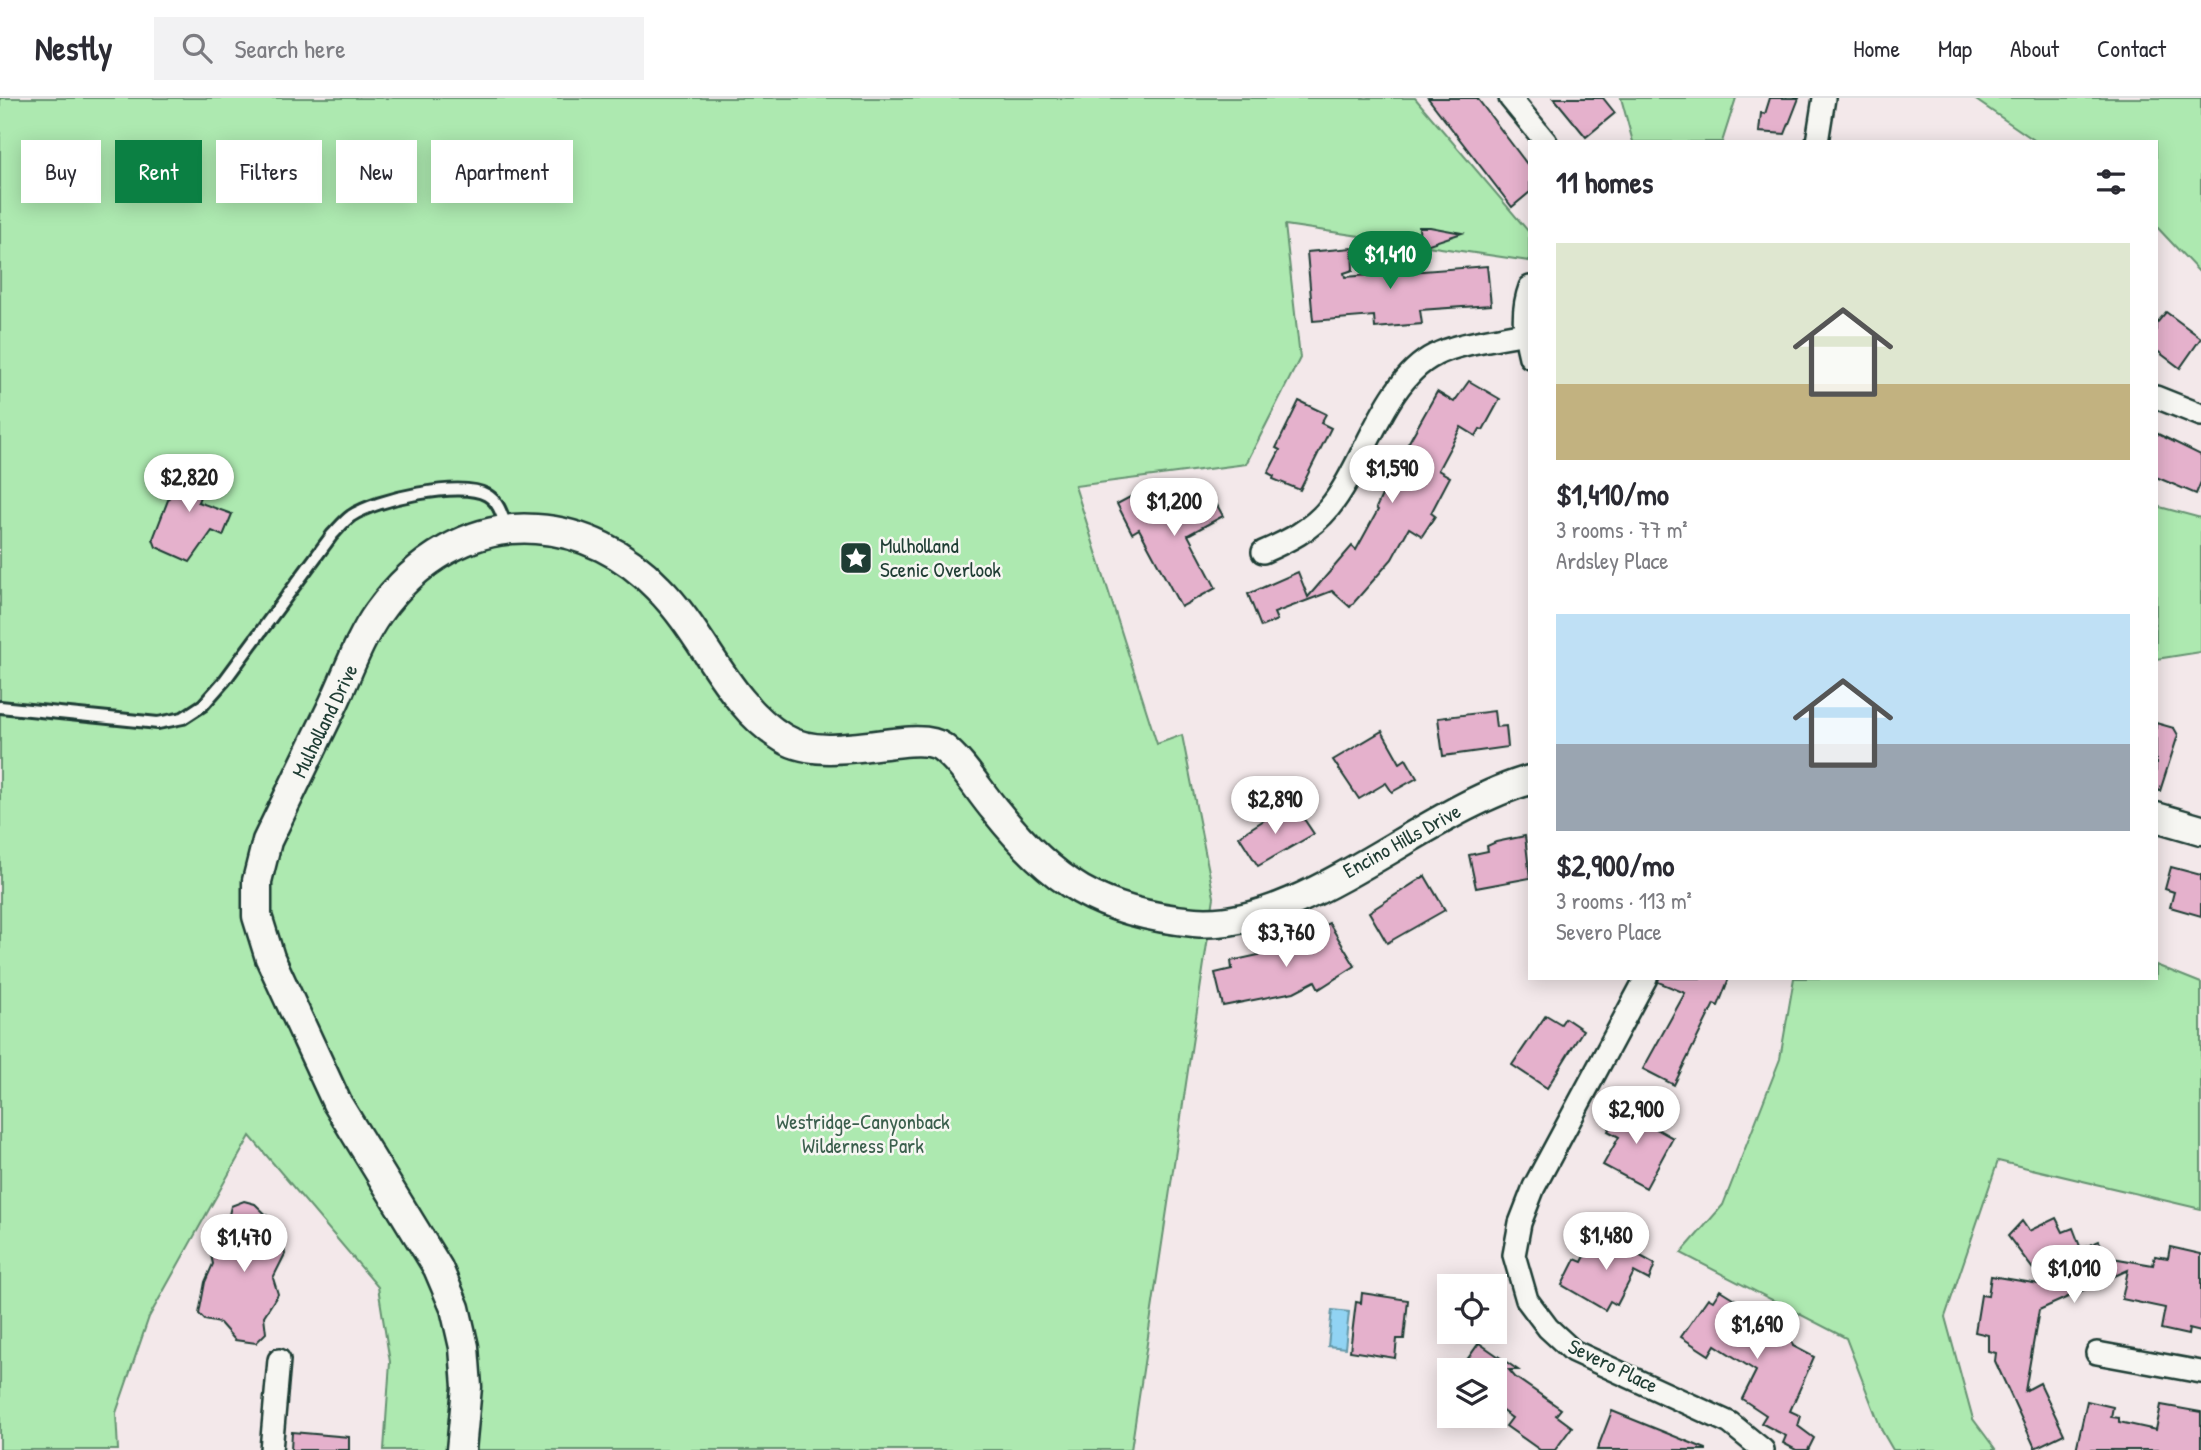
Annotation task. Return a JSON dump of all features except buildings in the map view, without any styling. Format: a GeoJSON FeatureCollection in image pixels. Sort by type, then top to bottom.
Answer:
{"type":"FeatureCollection","features":[{"type":"Feature","properties":{"kind":"main road","name":"Mulholland Drive"},"geometry":{"type":"LineString","coordinates":[[461,1450],[467,1387],[464,1347],[455,1308],[438,1268],[337,1103],[270,958],[257,916],[257,881],[267,841],[376,615],[412,574],[453,545],[506,527],[560,530],[616,552],[660,589],[756,719],[787,741],[816,748],[843,750],[929,740]]}},
{"type":"Feature","properties":{"kind":"main road","name":"Encino Hills Drive"},"geometry":{"type":"LineString","coordinates":[[929,740],[953,758],[1021,843],[1055,873],[1111,906],[1144,915],[1198,922],[1227,922],[1311,891],[1459,808],[1505,787],[1528,781]]}},
{"type":"Feature","properties":{"kind":"main road"},"geometry":{"type":"LineString","coordinates":[[2158,818],[2201,830]]}},
{"type":"Feature","properties":{"kind":"street"},"geometry":{"type":"LineString","coordinates":[[1510,98],[1544,140]]}},
{"type":"Feature","properties":{"kind":"street"},"geometry":{"type":"LineString","coordinates":[[1817,140],[1824,98]]}},
{"type":"Feature","properties":{"kind":"street"},"geometry":{"type":"LineString","coordinates":[[1528,293],[1524,333],[1528,349]]}},
{"type":"Feature","properties":{"kind":"street"},"geometry":{"type":"LineString","coordinates":[[1263,552],[1311,527],[1331,507],[1391,400],[1419,367],[1436,354],[1524,333]]}},
{"type":"Feature","properties":{"kind":"street"},"geometry":{"type":"LineString","coordinates":[[2158,398],[2201,415]]}},
{"type":"Feature","properties":{"kind":"street","name":"Severo Place"},"geometry":{"type":"LineString","coordinates":[[1645,980],[1534,1187],[1520,1223],[1514,1255],[1527,1300],[1548,1328],[1573,1351],[1730,1423],[1763,1450]]}},
{"type":"Feature","properties":{"kind":"street"},"geometry":{"type":"LineString","coordinates":[[2097,1353],[2201,1372]]}},
{"type":"Feature","properties":{"kind":"street"},"geometry":{"type":"LineString","coordinates":[[271,1450],[279,1360]]}},
{"type":"Feature","properties":{"kind":"lane"},"geometry":{"type":"LineString","coordinates":[[0,707],[158,723],[183,718],[203,705],[225,680],[332,535],[351,516],[411,496],[471,488],[489,496],[500,508],[506,527]]}},
{"type":"Feature","properties":{"kind":"green space","name":"Westridge-Canyonback Wilderness Park"},"geometry":{"type":"Polygon","coordinates":[[[0,98],[1415,98],[1528,231],[1528,261],[1285,225],[1300,358],[1246,464],[1075,486],[1157,744],[1182,735],[1214,897],[1131,1450],[384,1450],[390,1362],[378,1287],[250,1136],[149,1317],[116,1413],[118,1450],[0,1450],[0,98]]]}},
{"type":"Feature","properties":{"kind":"green space"},"geometry":{"type":"Polygon","coordinates":[[[1621,98],[1736,98],[1723,140],[1632,140],[1621,98]]]}},
{"type":"Feature","properties":{"kind":"green space"},"geometry":{"type":"Polygon","coordinates":[[[1973,98],[2201,98],[2201,274],[2158,228],[2158,140],[2034,140],[1973,98]]]}},
{"type":"Feature","properties":{"kind":"green space"},"geometry":{"type":"Polygon","coordinates":[[[2158,507],[2201,518],[2201,652],[2158,659],[2158,507]]]}},
{"type":"Feature","properties":{"kind":"green space"},"geometry":{"type":"Polygon","coordinates":[[[2158,966],[2201,983],[2201,1209],[1998,1161],[1945,1317],[1973,1419],[1996,1450],[1893,1450],[1882,1431],[1846,1338],[1681,1253],[1723,1205],[1780,1059],[1794,980],[2158,980],[2158,966]]]}},
{"type":"Feature","properties":{"kind":"water"},"geometry":{"type":"Polygon","coordinates":[[[1332,1310],[1349,1312],[1345,1348],[1328,1346],[1332,1310]]]}},
{"type":"Feature","properties":{"kind":"place","name":"Mulholland Scenic Overlook"},"geometry":{"type":"Point","coordinates":[856,558]}}]}
